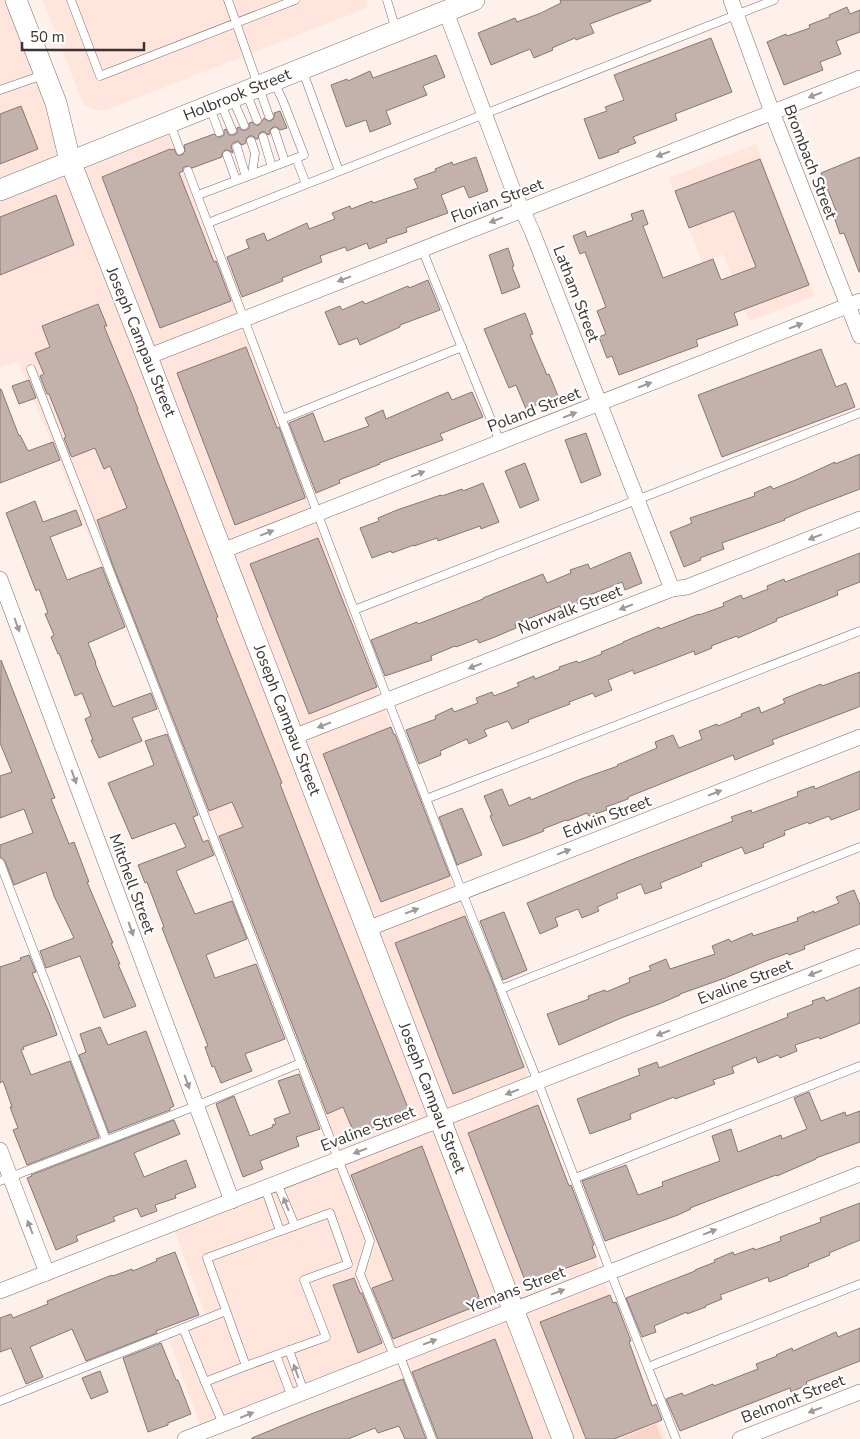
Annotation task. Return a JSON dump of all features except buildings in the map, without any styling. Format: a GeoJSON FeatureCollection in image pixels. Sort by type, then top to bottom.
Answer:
{"type":"FeatureCollection","features":[{"type":"Feature","properties":{"kind":"street","name":"Joseph Campau Street"},"geometry":{"type":"LineString","coordinates":[[16,0],[56,103],[70,161],[222,551],[562,1439]]}},
{"type":"Feature","properties":{"kind":"street","name":"Holbrook Street"},"geometry":{"type":"LineString","coordinates":[[0,190],[474,0]]}},
{"type":"Feature","properties":{"kind":"street","name":"Brombach Street"},"geometry":{"type":"LineString","coordinates":[[731,0],[772,112],[854,304],[860,336]]}},
{"type":"Feature","properties":{"kind":"street","name":"Latham Street"},"geometry":{"type":"LineString","coordinates":[[446,12],[672,589]]}},
{"type":"Feature","properties":{"kind":"street","name":"Florian Street"},"geometry":{"type":"LineString","coordinates":[[147,357],[860,78]]}},
{"type":"Feature","properties":{"kind":"street","name":"Poland Street"},"geometry":{"type":"LineString","coordinates":[[222,551],[854,304]]}},
{"type":"Feature","properties":{"kind":"street","name":"Norwalk Street"},"geometry":{"type":"LineString","coordinates":[[293,737],[672,589],[687,587],[860,519]]}},
{"type":"Feature","properties":{"kind":"street","name":"Mitchell Street"},"geometry":{"type":"LineString","coordinates":[[0,579],[232,1201]]}},
{"type":"Feature","properties":{"kind":"street","name":"Edwin Street"},"geometry":{"type":"LineString","coordinates":[[367,929],[860,737]]}},
{"type":"Feature","properties":{"kind":"street","name":"Evaline Street"},"geometry":{"type":"LineString","coordinates":[[0,1291],[860,956]]}},
{"type":"Feature","properties":{"kind":"street"},"geometry":{"type":"LineString","coordinates":[[0,1150],[5,1179],[47,1272]]}},
{"type":"Feature","properties":{"kind":"street","name":"Yemans Street"},"geometry":{"type":"LineString","coordinates":[[185,1439],[860,1174]]}},
{"type":"Feature","properties":{"kind":"street","name":"Belmont Street"},"geometry":{"type":"LineString","coordinates":[[740,1439],[860,1392]]}},
{"type":"Feature","properties":{"kind":"lane"},"geometry":{"type":"LineString","coordinates":[[71,0],[100,76],[295,0]]}},
{"type":"Feature","properties":{"kind":"lane"},"geometry":{"type":"LineString","coordinates":[[228,0],[236,23],[240,94],[244,125]]}},
{"type":"Feature","properties":{"kind":"lane"},"geometry":{"type":"LineString","coordinates":[[387,0],[396,32]]}},
{"type":"Feature","properties":{"kind":"lane"},"geometry":{"type":"LineString","coordinates":[[208,223],[774,0]]}},
{"type":"Feature","properties":{"kind":"lane"},"geometry":{"type":"LineString","coordinates":[[302,69],[339,171]]}},
{"type":"Feature","properties":{"kind":"lane"},"geometry":{"type":"LineString","coordinates":[[0,90],[45,74]]}},
{"type":"Feature","properties":{"kind":"lane"},"geometry":{"type":"LineString","coordinates":[[240,94],[269,116]]}},
{"type":"Feature","properties":{"kind":"lane"},"geometry":{"type":"LineString","coordinates":[[240,94],[257,120]]}},
{"type":"Feature","properties":{"kind":"lane"},"geometry":{"type":"LineString","coordinates":[[232,130],[240,94]]}},
{"type":"Feature","properties":{"kind":"lane"},"geometry":{"type":"LineString","coordinates":[[219,132],[240,94]]}},
{"type":"Feature","properties":{"kind":"lane"},"geometry":{"type":"LineString","coordinates":[[198,195],[304,155],[283,101],[240,94]]}},
{"type":"Feature","properties":{"kind":"lane"},"geometry":{"type":"LineString","coordinates":[[169,121],[180,150]]}},
{"type":"Feature","properties":{"kind":"lane"},"geometry":{"type":"LineString","coordinates":[[275,132],[285,162]]}},
{"type":"Feature","properties":{"kind":"lane"},"geometry":{"type":"LineString","coordinates":[[263,137],[272,167]]}},
{"type":"Feature","properties":{"kind":"lane"},"geometry":{"type":"LineString","coordinates":[[249,175],[254,153],[251,141]]}},
{"type":"Feature","properties":{"kind":"lane"},"geometry":{"type":"LineString","coordinates":[[237,147],[249,175]]}},
{"type":"Feature","properties":{"kind":"lane"},"geometry":{"type":"LineString","coordinates":[[227,155],[236,180]]}},
{"type":"Feature","properties":{"kind":"lane"},"geometry":{"type":"LineString","coordinates":[[296,158],[306,184]]}},
{"type":"Feature","properties":{"kind":"lane"},"geometry":{"type":"LineString","coordinates":[[188,171],[426,799],[676,1439]]}},
{"type":"Feature","properties":{"kind":"lane"},"geometry":{"type":"LineString","coordinates":[[422,249],[500,442]]}},
{"type":"Feature","properties":{"kind":"lane"},"geometry":{"type":"LineString","coordinates":[[282,419],[462,347]]}},
{"type":"Feature","properties":{"kind":"lane"},"geometry":{"type":"LineString","coordinates":[[31,369],[370,1242],[360,1274]]}},
{"type":"Feature","properties":{"kind":"lane"},"geometry":{"type":"LineString","coordinates":[[354,610],[860,413]]}},
{"type":"Feature","properties":{"kind":"lane"},"geometry":{"type":"LineString","coordinates":[[426,799],[860,630]]}},
{"type":"Feature","properties":{"kind":"lane"},"geometry":{"type":"LineString","coordinates":[[501,989],[860,847]]}},
{"type":"Feature","properties":{"kind":"lane"},"geometry":{"type":"LineString","coordinates":[[0,864],[106,1140]]}},
{"type":"Feature","properties":{"kind":"lane"},"geometry":{"type":"LineString","coordinates":[[5,1179],[196,1106],[301,1063]]}},
{"type":"Feature","properties":{"kind":"lane"},"geometry":{"type":"LineString","coordinates":[[575,1178],[860,1066]]}},
{"type":"Feature","properties":{"kind":"lane"},"geometry":{"type":"LineString","coordinates":[[271,1185],[295,1226]]}},
{"type":"Feature","properties":{"kind":"lane"},"geometry":{"type":"LineString","coordinates":[[271,1185],[280,1232]]}},
{"type":"Feature","properties":{"kind":"lane"},"geometry":{"type":"LineString","coordinates":[[246,1366],[207,1258],[330,1213],[348,1264],[360,1274],[432,1439]]}},
{"type":"Feature","properties":{"kind":"lane"},"geometry":{"type":"LineString","coordinates":[[205,1382],[326,1337],[304,1280],[348,1264]]}},
{"type":"Feature","properties":{"kind":"lane"},"geometry":{"type":"LineString","coordinates":[[648,1367],[860,1284]]}},
{"type":"Feature","properties":{"kind":"lane"},"geometry":{"type":"LineString","coordinates":[[0,1401],[226,1311]]}},
{"type":"Feature","properties":{"kind":"lane"},"geometry":{"type":"LineString","coordinates":[[183,1328],[223,1424]]}},
{"type":"Feature","properties":{"kind":"lane"},"geometry":{"type":"LineString","coordinates":[[289,1350],[298,1394]]}},
{"type":"Feature","properties":{"kind":"lane"},"geometry":{"type":"LineString","coordinates":[[276,1355],[298,1394]]}},
{"type":"Feature","properties":{"kind":"shaded area"},"geometry":{"type":"Polygon","coordinates":[[[0,0],[16,0],[70,161],[165,123],[318,513],[383,705],[528,1075],[601,1274],[666,1439],[433,1439],[396,1353],[201,1428],[166,1331],[205,1314],[172,1224],[340,1158],[18,361],[0,368],[0,0]]]}},
{"type":"Feature","properties":{"kind":"shaded area"},"geometry":{"type":"Polygon","coordinates":[[[43,0],[366,0],[369,7],[106,110],[98,110],[84,105],[43,0]]]}},
{"type":"Feature","properties":{"kind":"shaded area"},"geometry":{"type":"Polygon","coordinates":[[[756,144],[815,296],[749,321],[723,254],[702,262],[669,178],[756,144]]]}},
{"type":"Feature","properties":{"kind":"shaded area"},"geometry":{"type":"Polygon","coordinates":[[[656,1424],[662,1439],[620,1439],[656,1424]]]}}]}
